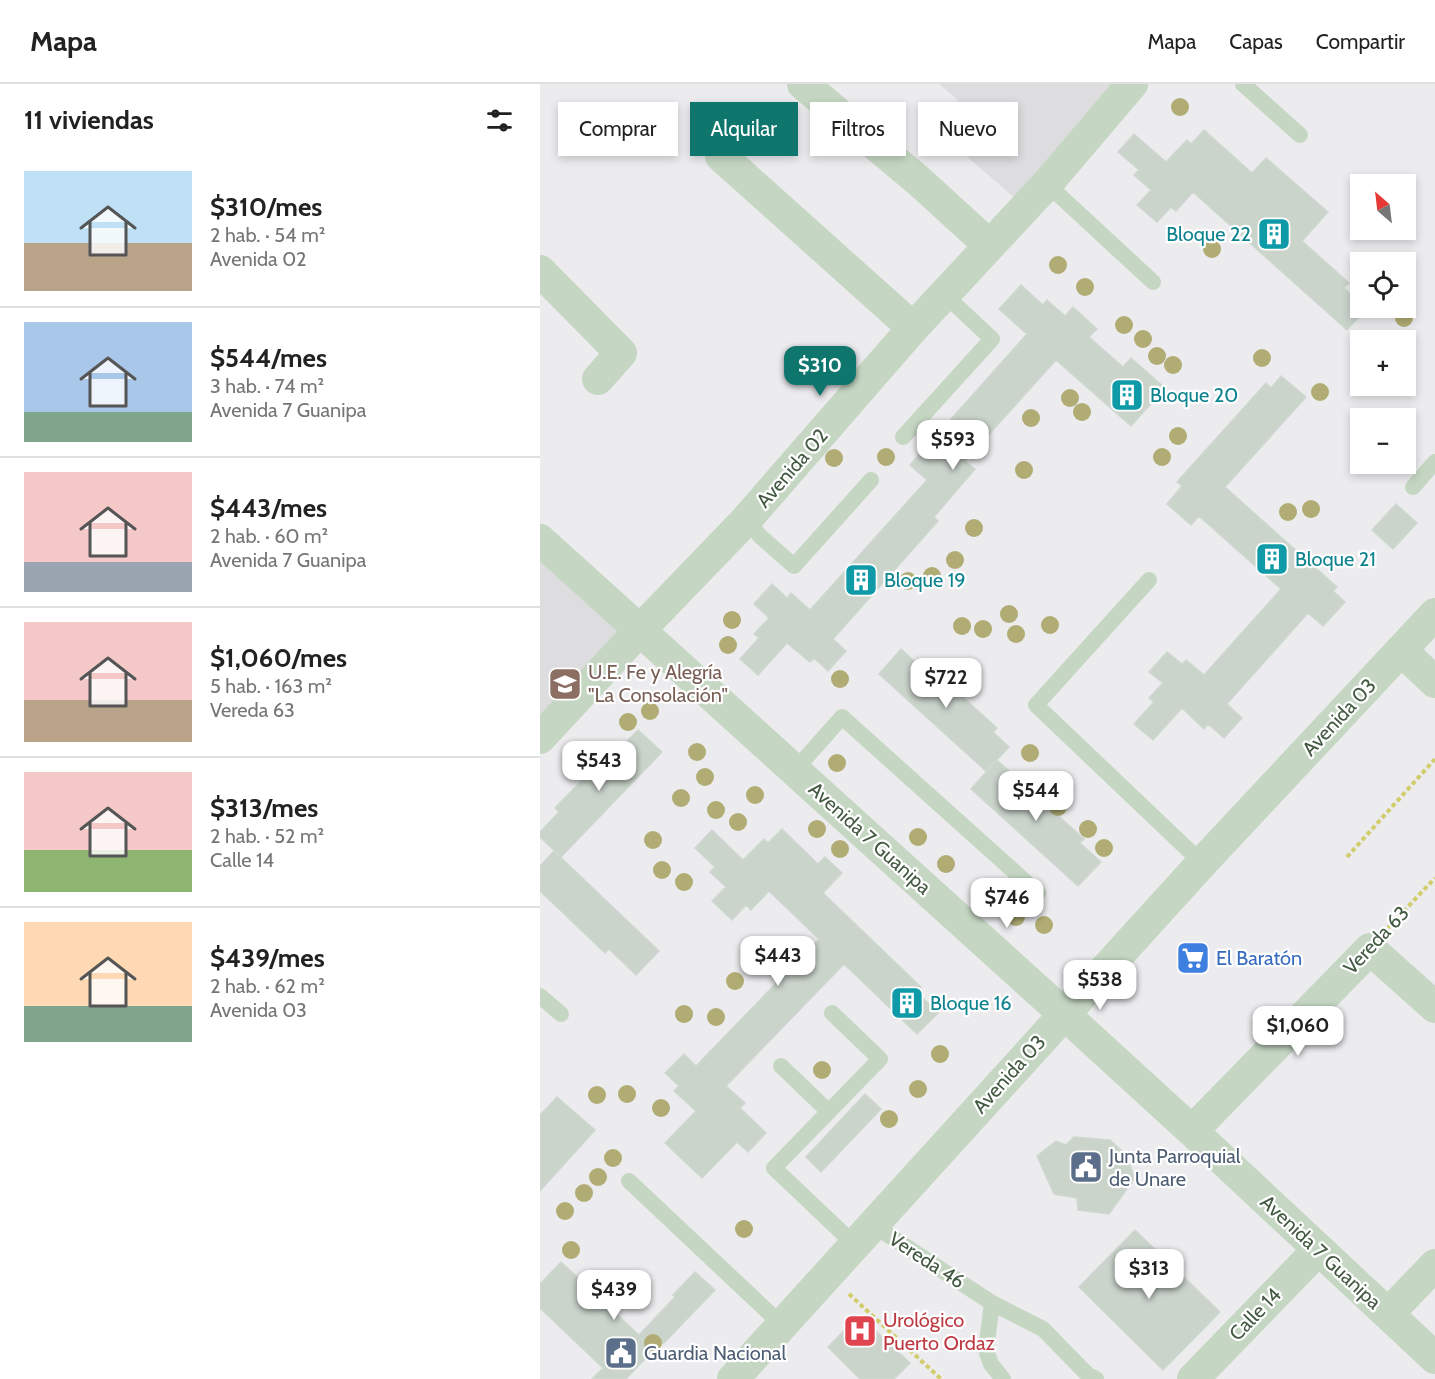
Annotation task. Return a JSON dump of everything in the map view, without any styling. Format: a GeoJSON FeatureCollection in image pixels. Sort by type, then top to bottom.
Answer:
{"type":"FeatureCollection","features":[{"type":"Feature","properties":{"kind":"street"},"geometry":{"type":"LineString","coordinates":[[803,84],[920,182],[989,245]]}},
{"type":"Feature","properties":{"kind":"street","name":"Avenida 02"},"geometry":{"type":"LineString","coordinates":[[540,738],[746,520],[912,328],[1047,184],[1132,84]]}},
{"type":"Feature","properties":{"kind":"street"},"geometry":{"type":"LineString","coordinates":[[721,156],[912,328]]}},
{"type":"Feature","properties":{"kind":"street"},"geometry":{"type":"LineString","coordinates":[[540,271],[621,353],[598,379]]}},
{"type":"Feature","properties":{"kind":"street","name":"Avenida 7 Guanipa"},"geometry":{"type":"LineString","coordinates":[[540,540],[1192,1131],[1435,1359]]}},
{"type":"Feature","properties":{"kind":"street","name":"Avenida 03"},"geometry":{"type":"LineString","coordinates":[[733,1379],[1202,863],[1435,614]]}},
{"type":"Feature","properties":{"kind":"street"},"geometry":{"type":"LineString","coordinates":[[1401,650],[1435,682]]}},
{"type":"Feature","properties":{"kind":"street"},"geometry":{"type":"LineString","coordinates":[[1370,949],[1435,1007]]}},
{"type":"Feature","properties":{"kind":"street","name":"Vereda 63"},"geometry":{"type":"LineString","coordinates":[[1192,1131],[1370,949]]}},
{"type":"Feature","properties":{"kind":"street","name":"Calle 14"},"geometry":{"type":"LineString","coordinates":[[1192,1379],[1318,1250]]}},
{"type":"Feature","properties":{"kind":"street"},"geometry":{"type":"LineString","coordinates":[[1388,1314],[1435,1264]]}},
{"type":"Feature","properties":{"kind":"lane"},"geometry":{"type":"LineString","coordinates":[[1243,84],[1300,135]]}},
{"type":"Feature","properties":{"kind":"lane"},"geometry":{"type":"LineString","coordinates":[[1047,184],[1153,282]]}},
{"type":"Feature","properties":{"kind":"lane"},"geometry":{"type":"LineString","coordinates":[[903,437],[992,339],[944,294]]}},
{"type":"Feature","properties":{"kind":"lane"},"geometry":{"type":"LineString","coordinates":[[1413,487],[1435,462]]}},
{"type":"Feature","properties":{"kind":"lane"},"geometry":{"type":"LineString","coordinates":[[746,520],[761,537],[794,566],[871,480]]}},
{"type":"Feature","properties":{"kind":"lane"},"geometry":{"type":"LineString","coordinates":[[1149,580],[1036,705],[1202,863]]}},
{"type":"Feature","properties":{"kind":"lane"},"geometry":{"type":"LineString","coordinates":[[795,770],[842,717],[1038,893]]}},
{"type":"Feature","properties":{"kind":"lane"},"geometry":{"type":"LineString","coordinates":[[540,996],[561,1014]]}},
{"type":"Feature","properties":{"kind":"lane"},"geometry":{"type":"LineString","coordinates":[[781,1066],[829,1112],[880,1059],[832,1013]]}},
{"type":"Feature","properties":{"kind":"lane","name":"Vereda 46"},"geometry":{"type":"LineString","coordinates":[[829,1112],[774,1168],[864,1235],[1043,1329],[1090,1378]]}},
{"type":"Feature","properties":{"kind":"lane"},"geometry":{"type":"LineString","coordinates":[[629,1181],[782,1325]]}},
{"type":"Feature","properties":{"kind":"lane"},"geometry":{"type":"LineString","coordinates":[[992,1303],[986,1350],[991,1364],[1003,1379]]}},
{"type":"Feature","properties":{"kind":"path"},"geometry":{"type":"LineString","coordinates":[[1347,856],[1435,759]]}},
{"type":"Feature","properties":{"kind":"path","name":"Vereda 63"},"geometry":{"type":"LineString","coordinates":[[1370,949],[1435,878]]}},
{"type":"Feature","properties":{"kind":"path"},"geometry":{"type":"LineString","coordinates":[[828,1274],[941,1379]]}},
{"type":"Feature","properties":{"kind":"shaded area"},"geometry":{"type":"Polygon","coordinates":[[[939,84],[1132,84],[1025,207],[966,156],[1018,156],[1018,102],[956,102],[958,100],[939,84]]]}},
{"type":"Feature","properties":{"kind":"shaded area","name":"U.E. Fe y Alegría \"La Consolación\""},"geometry":{"type":"Polygon","coordinates":[[[540,540],[640,630],[540,738],[540,540]]]}},
{"type":"Feature","properties":{"kind":"building","name":"Bloque 22"},"geometry":{"type":"Polygon","coordinates":[[[1204,130],[1252,173],[1266,158],[1328,212],[1302,241],[1349,283],[1344,288],[1350,293],[1350,318],[1358,318],[1347,330],[1193,192],[1176,211],[1171,207],[1157,222],[1137,205],[1151,190],[1134,175],[1139,170],[1118,152],[1134,134],[1166,162],[1187,140],[1191,144],[1204,130]]]}},
{"type":"Feature","properties":{"kind":"building"},"geometry":{"type":"Polygon","coordinates":[[[1021,285],[1043,305],[1047,300],[1065,316],[1073,307],[1097,329],[1089,337],[1123,367],[1131,358],[1165,388],[1131,426],[1056,360],[965,461],[975,469],[934,517],[938,521],[833,639],[846,651],[828,671],[814,658],[810,662],[787,643],[758,675],[740,659],[759,638],[754,634],[769,618],[754,604],[772,584],[787,598],[791,593],[810,610],[927,480],[910,465],[1027,334],[999,309],[1021,285]]]}},
{"type":"Feature","properties":{"kind":"building","name":"Bloque 21"},"geometry":{"type":"Polygon","coordinates":[[[1281,376],[1306,397],[1225,487],[1337,587],[1333,591],[1345,602],[1323,626],[1308,613],[1241,688],[1227,704],[1242,718],[1224,738],[1208,724],[1204,729],[1182,708],[1153,740],[1134,724],[1154,702],[1149,698],[1163,683],[1149,672],[1167,652],[1182,664],[1186,660],[1204,675],[1281,589],[1199,516],[1191,525],[1167,504],[1182,486],[1177,482],[1266,383],[1271,388],[1281,376]]]}},
{"type":"Feature","properties":{"kind":"building"},"geometry":{"type":"Polygon","coordinates":[[[1396,504],[1417,523],[1393,549],[1372,530],[1396,504]]]}},
{"type":"Feature","properties":{"kind":"building"},"geometry":{"type":"Polygon","coordinates":[[[901,649],[929,675],[933,670],[997,728],[993,732],[1009,747],[986,771],[879,674],[901,649]]]}},
{"type":"Feature","properties":{"kind":"building"},"geometry":{"type":"Polygon","coordinates":[[[638,730],[662,752],[561,857],[540,837],[540,832],[559,812],[555,808],[615,746],[619,749],[638,730]]]}},
{"type":"Feature","properties":{"kind":"building"},"geometry":{"type":"Polygon","coordinates":[[[997,760],[1084,839],[1080,843],[1101,862],[1078,886],[971,789],[997,760]]]}},
{"type":"Feature","properties":{"kind":"building","name":"Bloque 16"},"geometry":{"type":"Polygon","coordinates":[[[782,829],[818,864],[825,857],[842,873],[823,893],[921,987],[917,992],[938,1013],[917,1034],[844,964],[726,1086],[745,1103],[740,1108],[766,1133],[748,1152],[737,1142],[702,1178],[665,1143],[696,1111],[674,1091],[679,1086],[665,1073],[684,1054],[696,1066],[819,939],[769,891],[751,910],[746,905],[732,920],[712,901],[726,887],[710,872],[715,867],[695,848],[712,830],[743,860],[764,839],[768,843],[782,829]]]}},
{"type":"Feature","properties":{"kind":"building"},"geometry":{"type":"Polygon","coordinates":[[[554,851],[659,951],[636,975],[609,949],[605,953],[540,891],[540,866],[554,851]]]}},
{"type":"Feature","properties":{"kind":"building"},"geometry":{"type":"Polygon","coordinates":[[[865,1094],[881,1109],[821,1172],[806,1157],[865,1094]]]}},
{"type":"Feature","properties":{"kind":"building"},"geometry":{"type":"Polygon","coordinates":[[[557,1097],[595,1130],[540,1191],[540,1115],[557,1097]]]}},
{"type":"Feature","properties":{"kind":"building","name":"Junta Parroquial de Unare"},"geometry":{"type":"Polygon","coordinates":[[[1074,1137],[1110,1140],[1126,1155],[1135,1178],[1109,1214],[1078,1210],[1077,1198],[1054,1194],[1037,1156],[1056,1141],[1066,1145],[1074,1137]]]}},
{"type":"Feature","properties":{"kind":"building"},"geometry":{"type":"Polygon","coordinates":[[[1135,1230],[1220,1312],[1163,1370],[1079,1287],[1135,1230]]]}},
{"type":"Feature","properties":{"kind":"building"},"geometry":{"type":"Polygon","coordinates":[[[561,1262],[639,1335],[695,1272],[715,1290],[626,1379],[592,1379],[603,1368],[540,1308],[540,1284],[561,1262]]]}},
{"type":"Feature","properties":{"kind":"building","name":"Urológico Puerto Ordaz"},"geometry":{"type":"Polygon","coordinates":[[[859,1315],[910,1363],[894,1379],[860,1379],[828,1347],[859,1315]]]}},
{"type":"Feature","properties":{"kind":"place","name":"Bloque 22"},"geometry":{"type":"Point","coordinates":[1274,234]}},
{"type":"Feature","properties":{"kind":"place","name":"Bloque 20"},"geometry":{"type":"Point","coordinates":[1127,395]}},
{"type":"Feature","properties":{"kind":"place","name":"Bloque 21"},"geometry":{"type":"Point","coordinates":[1272,559]}},
{"type":"Feature","properties":{"kind":"place","name":"Bloque 19"},"geometry":{"type":"Point","coordinates":[861,580]}},
{"type":"Feature","properties":{"kind":"place","name":"U.E. Fe y Alegría \"La Consolación\""},"geometry":{"type":"Point","coordinates":[565,684]}},
{"type":"Feature","properties":{"kind":"place","name":"El Baratón"},"geometry":{"type":"Point","coordinates":[1193,958]}},
{"type":"Feature","properties":{"kind":"place","name":"Bloque 16"},"geometry":{"type":"Point","coordinates":[907,1003]}},
{"type":"Feature","properties":{"kind":"place","name":"Junta Parroquial de Unare"},"geometry":{"type":"Point","coordinates":[1086,1167]}},
{"type":"Feature","properties":{"kind":"place","name":"Urológico Puerto Ordaz"},"geometry":{"type":"Point","coordinates":[860,1331]}},
{"type":"Feature","properties":{"kind":"place","name":"Guardia Nacional"},"geometry":{"type":"Point","coordinates":[621,1353]}}]}
